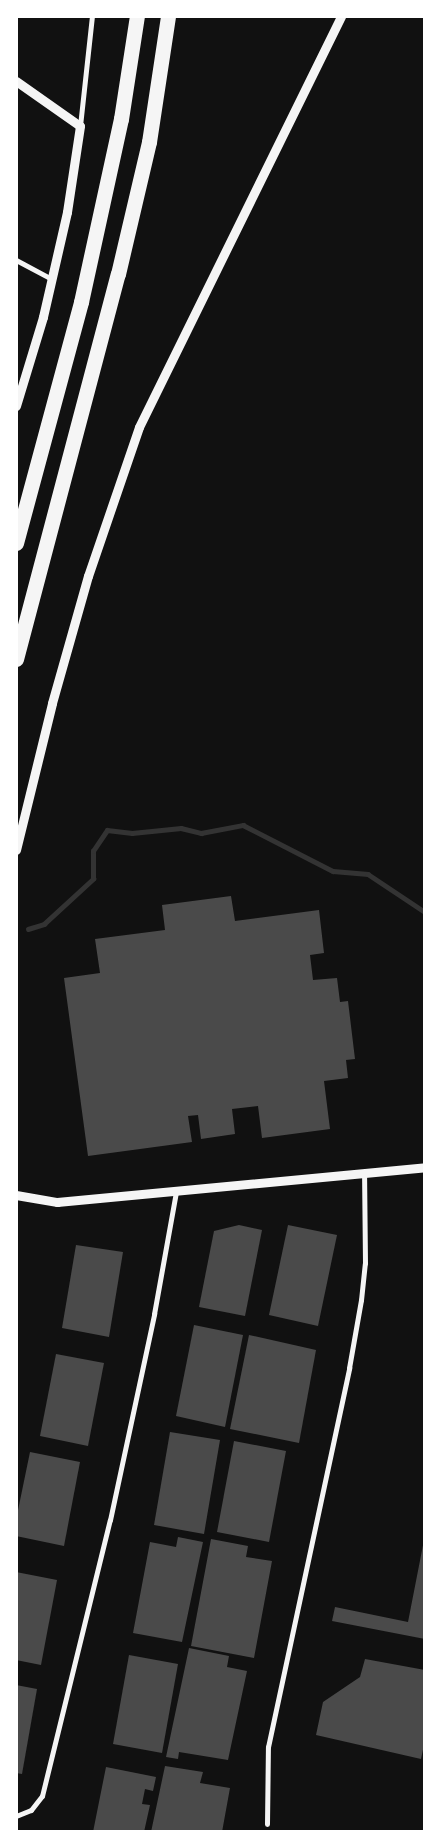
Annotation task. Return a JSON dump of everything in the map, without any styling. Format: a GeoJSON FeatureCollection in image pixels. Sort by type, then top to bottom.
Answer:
{"type":"FeatureCollection","features":[{"type":"Feature","properties":{"kind":"highway"},"geometry":{"type":"LineString","coordinates":[[16,543],[81,302],[122,120],[137,16]]}},
{"type":"Feature","properties":{"kind":"highway"},"geometry":{"type":"LineString","coordinates":[[16,659],[121,264],[149,142],[168,16]]}},
{"type":"Feature","properties":{"kind":"street"},"geometry":{"type":"LineString","coordinates":[[16,406],[43,317],[50,278],[67,212],[80,126],[92,16]]}},
{"type":"Feature","properties":{"kind":"street"},"geometry":{"type":"LineString","coordinates":[[16,850],[88,576],[139,427],[341,16]]}},
{"type":"Feature","properties":{"kind":"street"},"geometry":{"type":"LineString","coordinates":[[16,81],[80,126]]}},
{"type":"Feature","properties":{"kind":"street"},"geometry":{"type":"LineString","coordinates":[[16,260],[50,278]]}},
{"type":"Feature","properties":{"kind":"street"},"geometry":{"type":"LineString","coordinates":[[16,1195],[57,1202],[176,1192],[364,1171],[425,1167]]}},
{"type":"Feature","properties":{"kind":"street"},"geometry":{"type":"LineString","coordinates":[[267,1824],[268,1747],[349,1368],[361,1300],[365,1263],[364,1171]]}},
{"type":"Feature","properties":{"kind":"street"},"geometry":{"type":"LineString","coordinates":[[16,1816],[31,1810],[42,1796],[108,1529],[154,1314],[176,1192]]}},
{"type":"Feature","properties":{"kind":"building"},"geometry":{"type":"Polygon","coordinates":[[[231,896],[235,921],[319,910],[324,953],[310,955],[313,980],[337,978],[340,1002],[348,1001],[355,1059],[346,1060],[348,1078],[324,1081],[330,1129],[262,1138],[258,1106],[232,1109],[235,1134],[201,1139],[198,1115],[188,1116],[192,1142],[88,1156],[64,978],[100,973],[95,939],[165,930],[162,905],[231,896]]]}},
{"type":"Feature","properties":{"kind":"building"},"geometry":{"type":"Polygon","coordinates":[[[239,1225],[262,1230],[245,1316],[199,1307],[214,1231],[239,1225]]]}},
{"type":"Feature","properties":{"kind":"building"},"geometry":{"type":"Polygon","coordinates":[[[288,1225],[337,1235],[318,1326],[269,1315],[288,1225]]]}},
{"type":"Feature","properties":{"kind":"building"},"geometry":{"type":"Polygon","coordinates":[[[76,1245],[123,1252],[109,1337],[62,1328],[76,1245]]]}},
{"type":"Feature","properties":{"kind":"building"},"geometry":{"type":"Polygon","coordinates":[[[194,1325],[243,1335],[225,1427],[176,1416],[194,1325]]]}},
{"type":"Feature","properties":{"kind":"building"},"geometry":{"type":"Polygon","coordinates":[[[249,1335],[316,1350],[299,1443],[230,1429],[249,1335]]]}},
{"type":"Feature","properties":{"kind":"building"},"geometry":{"type":"Polygon","coordinates":[[[56,1354],[104,1363],[88,1446],[40,1436],[56,1354]]]}},
{"type":"Feature","properties":{"kind":"building"},"geometry":{"type":"Polygon","coordinates":[[[170,1432],[220,1440],[204,1534],[154,1525],[170,1432]]]}},
{"type":"Feature","properties":{"kind":"building"},"geometry":{"type":"Polygon","coordinates":[[[234,1441],[286,1451],[269,1542],[217,1532],[234,1441]]]}},
{"type":"Feature","properties":{"kind":"building"},"geometry":{"type":"Polygon","coordinates":[[[30,1452],[80,1462],[64,1546],[16,1536],[16,1520],[30,1452]]]}},
{"type":"Feature","properties":{"kind":"building"},"geometry":{"type":"Polygon","coordinates":[[[178,1537],[203,1542],[182,1642],[133,1633],[150,1542],[176,1547],[178,1537]]]}},
{"type":"Feature","properties":{"kind":"building"},"geometry":{"type":"Polygon","coordinates":[[[211,1539],[248,1546],[246,1557],[272,1561],[254,1658],[191,1646],[211,1539]]]}},
{"type":"Feature","properties":{"kind":"building"},"geometry":{"type":"Polygon","coordinates":[[[424,1540],[425,1639],[332,1621],[335,1607],[408,1622],[424,1540]]]}},
{"type":"Feature","properties":{"kind":"building"},"geometry":{"type":"Polygon","coordinates":[[[16,1572],[57,1580],[41,1665],[16,1660],[16,1572]]]}},
{"type":"Feature","properties":{"kind":"building"},"geometry":{"type":"Polygon","coordinates":[[[189,1648],[229,1656],[227,1667],[247,1671],[228,1760],[179,1752],[178,1759],[166,1757],[189,1648]]]}},
{"type":"Feature","properties":{"kind":"building"},"geometry":{"type":"Polygon","coordinates":[[[129,1655],[178,1664],[162,1753],[113,1744],[129,1655]]]}},
{"type":"Feature","properties":{"kind":"building"},"geometry":{"type":"Polygon","coordinates":[[[365,1659],[425,1670],[425,1740],[421,1759],[316,1735],[323,1702],[360,1677],[365,1659]]]}},
{"type":"Feature","properties":{"kind":"building"},"geometry":{"type":"Polygon","coordinates":[[[16,1685],[37,1689],[22,1774],[16,1773],[16,1685]]]}},
{"type":"Feature","properties":{"kind":"building"},"geometry":{"type":"Polygon","coordinates":[[[165,1766],[203,1772],[200,1783],[230,1788],[222,1832],[151,1832],[165,1766]]]}},
{"type":"Feature","properties":{"kind":"building"},"geometry":{"type":"Polygon","coordinates":[[[106,1767],[156,1777],[153,1791],[145,1789],[142,1804],[150,1805],[144,1832],[93,1832],[106,1767]]]}},
{"type":"Feature","properties":{"kind":"waterway"},"geometry":{"type":"LineString","coordinates":[[28,929],[44,924],[93,879],[93,851],[107,830],[132,833],[181,828],[201,833],[243,825],[333,871],[368,874],[425,912]]}}]}
